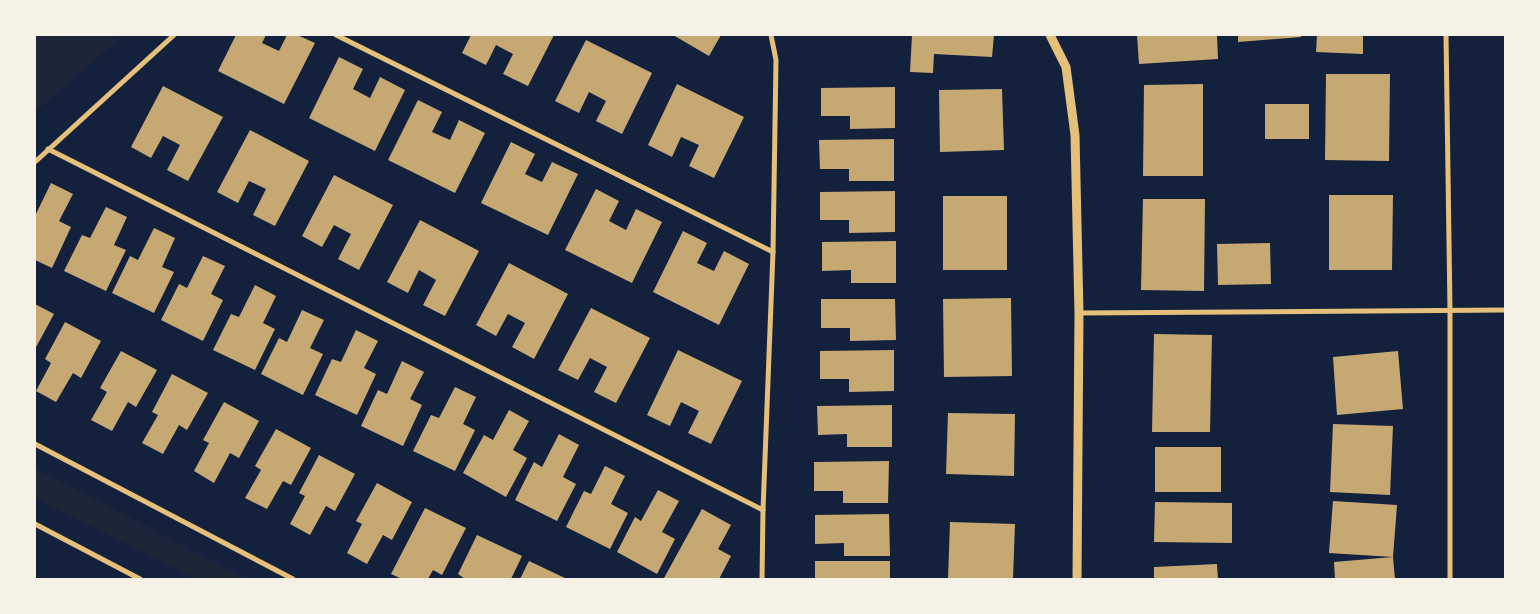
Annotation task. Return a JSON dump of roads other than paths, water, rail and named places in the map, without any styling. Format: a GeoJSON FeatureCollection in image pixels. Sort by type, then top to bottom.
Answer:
{"type":"FeatureCollection","features":[{"type":"Feature","properties":{"kind":"street"},"geometry":{"type":"LineString","coordinates":[[35,162],[174,35]]}},
{"type":"Feature","properties":{"kind":"street"},"geometry":{"type":"LineString","coordinates":[[336,35],[773,252]]}},
{"type":"Feature","properties":{"kind":"street"},"geometry":{"type":"LineString","coordinates":[[762,579],[773,252],[776,60],[771,35]]}},
{"type":"Feature","properties":{"kind":"street"},"geometry":{"type":"LineString","coordinates":[[1050,35],[1066,66],[1075,135],[1080,313],[1078,579]]}},
{"type":"Feature","properties":{"kind":"street"},"geometry":{"type":"LineString","coordinates":[[1446,35],[1450,310],[1450,579]]}},
{"type":"Feature","properties":{"kind":"street"},"geometry":{"type":"LineString","coordinates":[[48,149],[763,510]]}},
{"type":"Feature","properties":{"kind":"street"},"geometry":{"type":"LineString","coordinates":[[1080,313],[1505,310]]}},
{"type":"Feature","properties":{"kind":"street"},"geometry":{"type":"LineString","coordinates":[[35,444],[293,579]]}},
{"type":"Feature","properties":{"kind":"street"},"geometry":{"type":"LineString","coordinates":[[35,524],[140,579]]}}]}
